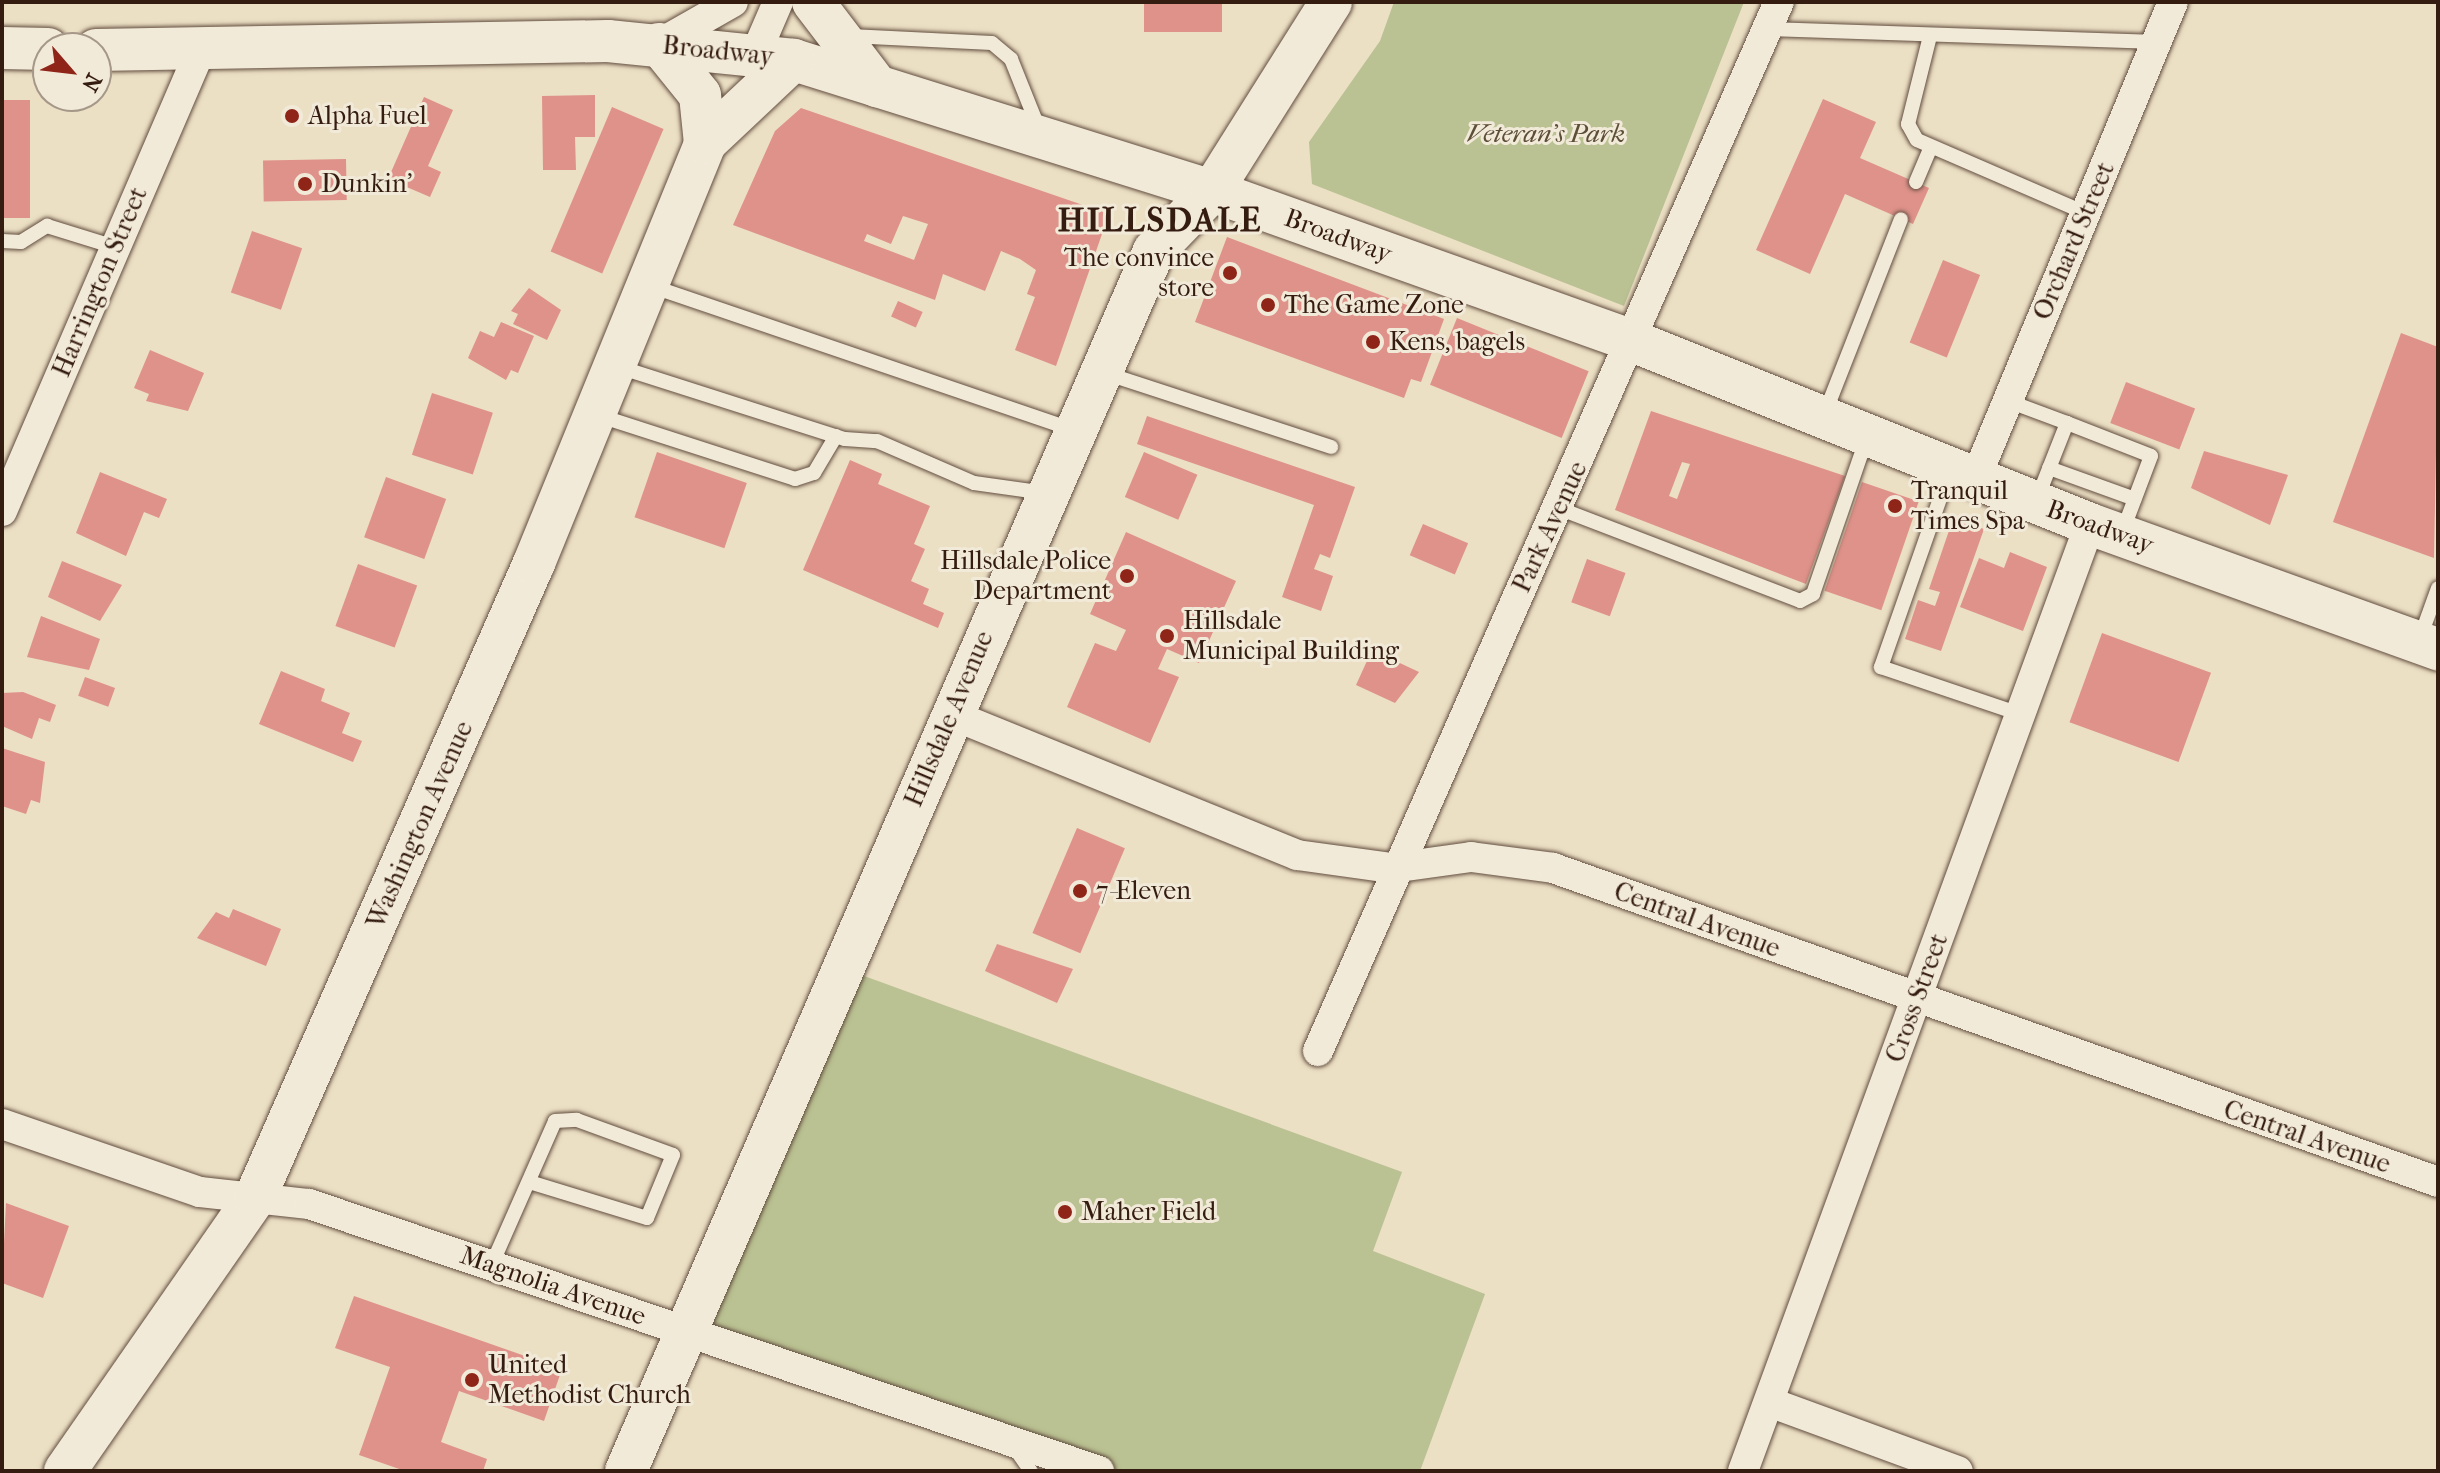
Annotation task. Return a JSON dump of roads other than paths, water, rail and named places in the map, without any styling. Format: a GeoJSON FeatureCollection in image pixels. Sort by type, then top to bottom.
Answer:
{"type":"FeatureCollection","features":[{"type":"Feature","properties":{"kind":"street"},"geometry":{"type":"LineString","coordinates":[[659,44],[733,2]]}},
{"type":"Feature","properties":{"kind":"street","name":"Washington Avenue"},"geometry":{"type":"LineString","coordinates":[[65,1471],[255,1198],[595,414],[705,143],[774,56],[778,2]]}},
{"type":"Feature","properties":{"kind":"street","name":"Hillsdale Avenue"},"geometry":{"type":"LineString","coordinates":[[626,1471],[691,1333],[950,714],[1154,251],[1212,191],[1331,2]]}},
{"type":"Feature","properties":{"kind":"street","name":"Orchard Street"},"geometry":{"type":"LineString","coordinates":[[1963,474],[2008,401],[2173,2]]}},
{"type":"Feature","properties":{"kind":"street","name":"Park Avenue"},"geometry":{"type":"LineString","coordinates":[[1318,1051],[1392,868],[1635,342],[1773,16]]}},
{"type":"Feature","properties":{"kind":"street"},"geometry":{"type":"LineString","coordinates":[[823,18],[877,86]]}},
{"type":"Feature","properties":{"kind":"street","name":"Broadway"},"geometry":{"type":"LineString","coordinates":[[112,50],[199,53],[659,44],[774,56],[1212,191],[1635,342],[1963,474],[2043,486],[2115,520],[2428,646]]}},
{"type":"Feature","properties":{"kind":"street","name":"Washington Avenue"},"geometry":{"type":"LineString","coordinates":[[659,44],[700,95],[705,143]]}},
{"type":"Feature","properties":{"kind":"street"},"geometry":{"type":"LineString","coordinates":[[2,48],[32,49]]}},
{"type":"Feature","properties":{"kind":"street","name":"Harrington Street"},"geometry":{"type":"LineString","coordinates":[[2,511],[199,53]]}},
{"type":"Feature","properties":{"kind":"street","name":"Cross Street"},"geometry":{"type":"LineString","coordinates":[[1743,1471],[2020,714],[2115,520]]}},
{"type":"Feature","properties":{"kind":"street","name":"Central Avenue"},"geometry":{"type":"LineString","coordinates":[[950,714],[1284,851],[1392,868],[1471,857],[1553,868],[1916,1000],[2438,1182]]}},
{"type":"Feature","properties":{"kind":"street","name":"Magnolia Avenue"},"geometry":{"type":"LineString","coordinates":[[2,1124],[200,1192],[309,1204],[1099,1471]]}},
{"type":"Feature","properties":{"kind":"street"},"geometry":{"type":"LineString","coordinates":[[1769,1402],[1958,1471]]}},
{"type":"Feature","properties":{"kind":"lane"},"geometry":{"type":"LineString","coordinates":[[1773,16],[1930,36],[2158,42]]}},
{"type":"Feature","properties":{"kind":"lane"},"geometry":{"type":"LineString","coordinates":[[823,18],[992,43],[1011,59],[1042,137]]}},
{"type":"Feature","properties":{"kind":"lane"},"geometry":{"type":"LineString","coordinates":[[1930,36],[1908,124],[1931,147],[2086,213]]}},
{"type":"Feature","properties":{"kind":"lane"},"geometry":{"type":"LineString","coordinates":[[1916,182],[1931,147]]}},
{"type":"Feature","properties":{"kind":"lane"},"geometry":{"type":"LineString","coordinates":[[1823,417],[1901,219]]}},
{"type":"Feature","properties":{"kind":"lane"},"geometry":{"type":"LineString","coordinates":[[2,241],[21,242],[47,226],[115,247]]}},
{"type":"Feature","properties":{"kind":"lane"},"geometry":{"type":"LineString","coordinates":[[648,285],[1074,430]]}},
{"type":"Feature","properties":{"kind":"lane"},"geometry":{"type":"LineString","coordinates":[[615,366],[836,436],[877,441],[974,483],[1046,493]]}},
{"type":"Feature","properties":{"kind":"lane"},"geometry":{"type":"LineString","coordinates":[[1101,372],[1331,447]]}},
{"type":"Feature","properties":{"kind":"lane"},"geometry":{"type":"LineString","coordinates":[[2008,401],[2151,456],[2115,520]]}},
{"type":"Feature","properties":{"kind":"lane"},"geometry":{"type":"LineString","coordinates":[[595,414],[795,479],[814,473],[836,436]]}},
{"type":"Feature","properties":{"kind":"lane"},"geometry":{"type":"LineString","coordinates":[[2043,486],[2067,423]]}},
{"type":"Feature","properties":{"kind":"lane"},"geometry":{"type":"LineString","coordinates":[[1558,508],[1800,601],[1813,594],[1868,435]]}},
{"type":"Feature","properties":{"kind":"lane"},"geometry":{"type":"LineString","coordinates":[[1963,474],[1881,667],[2020,714]]}},
{"type":"Feature","properties":{"kind":"lane"},"geometry":{"type":"LineString","coordinates":[[2428,646],[2438,588]]}},
{"type":"Feature","properties":{"kind":"lane"},"geometry":{"type":"LineString","coordinates":[[492,1264],[555,1121],[577,1120],[673,1155],[647,1218],[529,1182]]}},
{"type":"Feature","properties":{"kind":"lane"},"geometry":{"type":"LineString","coordinates":[[1009,1440],[1031,1471]]}},
{"type":"Feature","properties":{"kind":"place","name":"Alpha Fuel"},"geometry":{"type":"Point","coordinates":[292,116]}},
{"type":"Feature","properties":{"kind":"place","name":"Dunkin'"},"geometry":{"type":"Point","coordinates":[305,184]}},
{"type":"Feature","properties":{"kind":"place","name":"The convince store"},"geometry":{"type":"Point","coordinates":[1230,273]}},
{"type":"Feature","properties":{"kind":"place","name":"The Game Zone"},"geometry":{"type":"Point","coordinates":[1268,305]}},
{"type":"Feature","properties":{"kind":"place","name":"Kens, bagels"},"geometry":{"type":"Point","coordinates":[1373,342]}},
{"type":"Feature","properties":{"kind":"place","name":"Tranquil Times Spa"},"geometry":{"type":"Point","coordinates":[1895,506]}},
{"type":"Feature","properties":{"kind":"place","name":"Hillsdale Police Department"},"geometry":{"type":"Point","coordinates":[1127,576]}},
{"type":"Feature","properties":{"kind":"place","name":"Hillsdale Municipal Building"},"geometry":{"type":"Point","coordinates":[1167,636]}},
{"type":"Feature","properties":{"kind":"place","name":"7-Eleven"},"geometry":{"type":"Point","coordinates":[1080,891]}},
{"type":"Feature","properties":{"kind":"place","name":"Maher Field"},"geometry":{"type":"Point","coordinates":[1065,1212]}},
{"type":"Feature","properties":{"kind":"place","name":"United Methodist Church"},"geometry":{"type":"Point","coordinates":[472,1380]}},
{"type":"Feature","properties":{"kind":"district","name":"HILLSDALE"},"geometry":{"type":"Point","coordinates":[1160,221]}},
{"type":"Feature","properties":{"kind":"park label","name":"Veteran's Park"},"geometry":{"type":"Point","coordinates":[1546,134]}}]}
